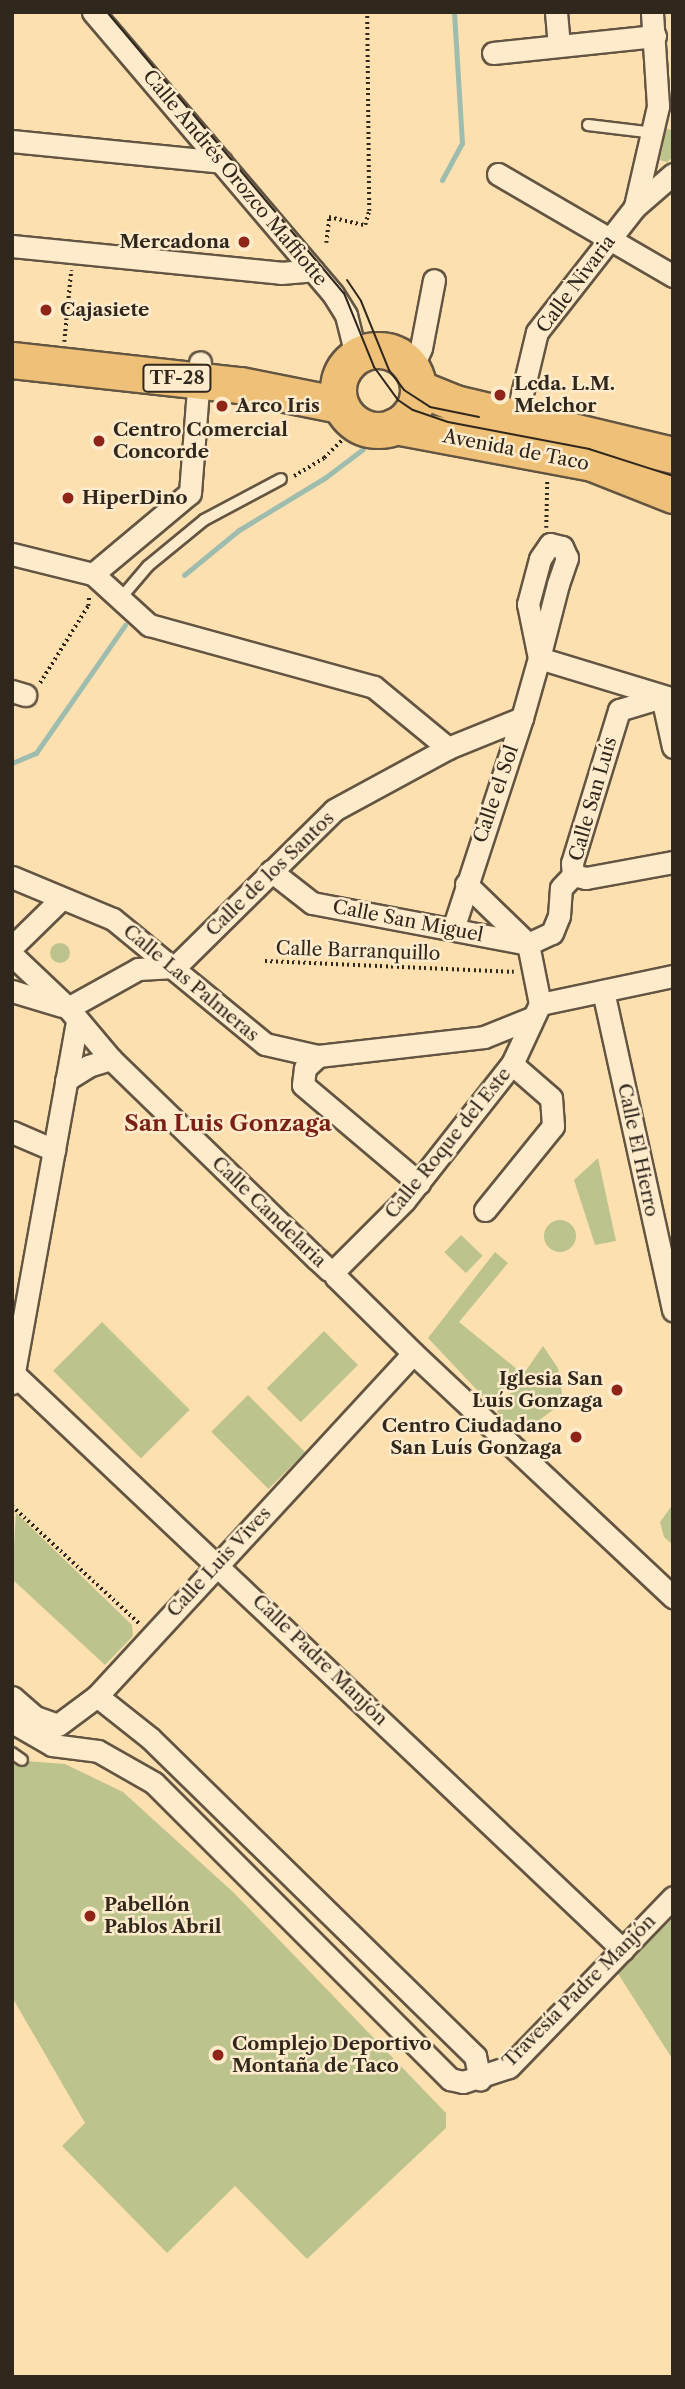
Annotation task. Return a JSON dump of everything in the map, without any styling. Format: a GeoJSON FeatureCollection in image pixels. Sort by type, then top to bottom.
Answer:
{"type":"FeatureCollection","features":[{"type":"Feature","properties":{"kind":"main road","name":"TF-28"},"geometry":{"type":"LineString","coordinates":[[12,343],[64,348],[199,371]]}},
{"type":"Feature","properties":{"kind":"main road","name":"TF-28"},"geometry":{"type":"LineString","coordinates":[[348,391],[386,350],[415,378]]}},
{"type":"Feature","properties":{"kind":"main road","name":"TF-28"},"geometry":{"type":"LineString","coordinates":[[12,359],[199,371],[320,384],[348,391],[383,430],[395,426]]}},
{"type":"Feature","properties":{"kind":"main road","name":"Avenida de Taco"},"geometry":{"type":"LineString","coordinates":[[415,378],[455,403],[517,415],[673,455]]}},
{"type":"Feature","properties":{"kind":"main road"},"geometry":{"type":"LineString","coordinates":[[395,426],[413,410],[415,378]]}},
{"type":"Feature","properties":{"kind":"main road","name":"Avenida de Taco"},"geometry":{"type":"LineString","coordinates":[[395,426],[592,463],[673,495]]}},
{"type":"Feature","properties":{"kind":"street","name":"Calle Andrés Orozco Maffiotte"},"geometry":{"type":"LineString","coordinates":[[93,12],[313,270],[345,315],[348,391]]}},
{"type":"Feature","properties":{"kind":"street"},"geometry":{"type":"LineString","coordinates":[[556,12],[559,45]]}},
{"type":"Feature","properties":{"kind":"street"},"geometry":{"type":"LineString","coordinates":[[635,207],[655,133],[655,36],[652,12]]}},
{"type":"Feature","properties":{"kind":"street"},"geometry":{"type":"LineString","coordinates":[[493,53],[655,36]]}},
{"type":"Feature","properties":{"kind":"street"},"geometry":{"type":"LineString","coordinates":[[12,141],[221,162]]}},
{"type":"Feature","properties":{"kind":"street"},"geometry":{"type":"LineString","coordinates":[[498,174],[673,276]]}},
{"type":"Feature","properties":{"kind":"street","name":"Calle Nivaria"},"geometry":{"type":"LineString","coordinates":[[517,415],[537,332],[635,207],[673,174]]}},
{"type":"Feature","properties":{"kind":"street"},"geometry":{"type":"LineString","coordinates":[[12,246],[281,273],[313,270]]}},
{"type":"Feature","properties":{"kind":"street"},"geometry":{"type":"LineString","coordinates":[[415,378],[434,280]]}},
{"type":"Feature","properties":{"kind":"street"},"geometry":{"type":"LineString","coordinates":[[93,574],[190,493],[199,371]]}},
{"type":"Feature","properties":{"kind":"street","name":"Calle el Sol"},"geometry":{"type":"LineString","coordinates":[[453,929],[522,718],[567,558],[562,547],[550,544]]}},
{"type":"Feature","properties":{"kind":"street"},"geometry":{"type":"LineString","coordinates":[[12,554],[93,574],[149,625],[374,687],[448,748]]}},
{"type":"Feature","properties":{"kind":"street"},"geometry":{"type":"LineString","coordinates":[[539,658],[667,697],[673,747]]}},
{"type":"Feature","properties":{"kind":"street","name":"Calle San Luís"},"geometry":{"type":"LineString","coordinates":[[667,697],[619,709],[572,863],[573,874],[586,878],[673,862]]}},
{"type":"Feature","properties":{"kind":"street","name":"Calle de los Santos"},"geometry":{"type":"LineString","coordinates":[[176,967],[334,810],[448,748],[522,718]]}},
{"type":"Feature","properties":{"kind":"street","name":"Calle San Miguel"},"geometry":{"type":"LineString","coordinates":[[271,871],[312,903],[528,944]]}},
{"type":"Feature","properties":{"kind":"street"},"geometry":{"type":"LineString","coordinates":[[528,944],[552,933],[559,916],[561,888],[573,874]]}},
{"type":"Feature","properties":{"kind":"street","name":"Calle Las Palmeras"},"geometry":{"type":"LineString","coordinates":[[12,877],[113,919],[176,967],[265,1044],[318,1056],[484,1037],[500,1032],[536,1011],[603,991],[673,976]]}},
{"type":"Feature","properties":{"kind":"street"},"geometry":{"type":"LineString","coordinates":[[466,884],[528,944],[534,972],[536,1011]]}},
{"type":"Feature","properties":{"kind":"street"},"geometry":{"type":"LineString","coordinates":[[12,947],[61,899]]}},
{"type":"Feature","properties":{"kind":"street","name":"Calle Candelaria"},"geometry":{"type":"LineString","coordinates":[[12,955],[111,1059],[317,1259],[329,1270],[336,1269],[335,1277],[413,1353],[673,1597]]}},
{"type":"Feature","properties":{"kind":"street"},"geometry":{"type":"LineString","coordinates":[[13,1379],[21,1279],[54,1150],[66,1080],[72,1016],[138,969],[176,967]]}},
{"type":"Feature","properties":{"kind":"street"},"geometry":{"type":"LineString","coordinates":[[12,991],[72,1016]]}},
{"type":"Feature","properties":{"kind":"street","name":"Calle El Hierro"},"geometry":{"type":"LineString","coordinates":[[603,991],[673,1310]]}},
{"type":"Feature","properties":{"kind":"street","name":"Calle Roque del Este"},"geometry":{"type":"LineString","coordinates":[[336,1269],[419,1183],[515,1059],[536,1011]]}},
{"type":"Feature","properties":{"kind":"street"},"geometry":{"type":"LineString","coordinates":[[485,1210],[553,1126],[551,1098],[515,1059],[500,1032]]}},
{"type":"Feature","properties":{"kind":"street"},"geometry":{"type":"LineString","coordinates":[[318,1056],[305,1068],[303,1085],[419,1183]]}},
{"type":"Feature","properties":{"kind":"street"},"geometry":{"type":"LineString","coordinates":[[66,1080],[88,1066],[111,1059]]}},
{"type":"Feature","properties":{"kind":"street"},"geometry":{"type":"LineString","coordinates":[[12,1132],[54,1150]]}},
{"type":"Feature","properties":{"kind":"street","name":"Calle Luis Vives"},"geometry":{"type":"LineString","coordinates":[[12,1697],[35,1717],[58,1725],[97,1696],[413,1353]]}},
{"type":"Feature","properties":{"kind":"street","name":"Calle Padre Manjón"},"geometry":{"type":"LineString","coordinates":[[13,1379],[218,1562],[623,1950]]}},
{"type":"Feature","properties":{"kind":"street"},"geometry":{"type":"LineString","coordinates":[[12,1722],[52,1745],[98,1751],[154,1783],[450,2079],[480,2078],[475,2056],[150,1738],[97,1696]]}},
{"type":"Feature","properties":{"kind":"street","name":"Travesía Padre Manjón"},"geometry":{"type":"LineString","coordinates":[[480,2078],[509,2067],[673,1897]]}},
{"type":"Feature","properties":{"kind":"lane"},"geometry":{"type":"LineString","coordinates":[[587,125],[655,133]]}},
{"type":"Feature","properties":{"kind":"lane"},"geometry":{"type":"LineString","coordinates":[[120,599],[148,566],[204,520],[282,479]]}},
{"type":"Feature","properties":{"kind":"lane"},"geometry":{"type":"LineString","coordinates":[[12,1753],[22,1760]]}},
{"type":"Feature","properties":{"kind":"path"},"geometry":{"type":"LineString","coordinates":[[326,243],[329,216],[365,225],[369,211],[367,12]]}},
{"type":"Feature","properties":{"kind":"path"},"geometry":{"type":"LineString","coordinates":[[64,348],[72,254]]}},
{"type":"Feature","properties":{"kind":"path"},"geometry":{"type":"LineString","coordinates":[[282,479],[324,458],[348,391]]}},
{"type":"Feature","properties":{"kind":"path"},"geometry":{"type":"LineString","coordinates":[[547,489],[550,544]]}},
{"type":"Feature","properties":{"kind":"path"},"geometry":{"type":"LineString","coordinates":[[19,693],[40,683],[88,606],[93,574]]}},
{"type":"Feature","properties":{"kind":"path","name":"Calle Barranquillo"},"geometry":{"type":"LineString","coordinates":[[265,961],[534,972]]}},
{"type":"Feature","properties":{"kind":"path"},"geometry":{"type":"LineString","coordinates":[[12,1506],[152,1635]]}},
{"type":"Feature","properties":{"kind":"green space"},"geometry":{"type":"Polygon","coordinates":[[[666,129],[673,130],[673,157],[667,162],[660,160],[666,129]]]}},
{"type":"Feature","properties":{"kind":"green space"},"geometry":{"type":"Polygon","coordinates":[[[56,943],[64,943],[70,953],[64,963],[56,963],[50,957],[50,949],[56,943]]]}},
{"type":"Feature","properties":{"kind":"green space"},"geometry":{"type":"Polygon","coordinates":[[[598,1158],[616,1241],[595,1245],[574,1180],[598,1158]]]}},
{"type":"Feature","properties":{"kind":"green space"},"geometry":{"type":"Polygon","coordinates":[[[560,1220],[571,1225],[576,1236],[571,1247],[560,1252],[549,1247],[544,1236],[549,1225],[560,1220]]]}},
{"type":"Feature","properties":{"kind":"green space"},"geometry":{"type":"Polygon","coordinates":[[[461,1235],[483,1256],[466,1273],[444,1252],[461,1235]]]}},
{"type":"Feature","properties":{"kind":"green space"},"geometry":{"type":"Polygon","coordinates":[[[495,1252],[508,1263],[459,1322],[518,1370],[492,1406],[428,1338],[495,1252]]]}},
{"type":"Feature","properties":{"kind":"green space"},"geometry":{"type":"Polygon","coordinates":[[[102,1322],[190,1410],[141,1458],[53,1371],[102,1322]]]}},
{"type":"Feature","properties":{"kind":"green space"},"geometry":{"type":"Polygon","coordinates":[[[324,1331],[358,1365],[301,1422],[267,1388],[324,1331]]]}},
{"type":"Feature","properties":{"kind":"green space"},"geometry":{"type":"Polygon","coordinates":[[[543,1346],[558,1368],[562,1394],[557,1407],[519,1435],[497,1412],[543,1346]]]}},
{"type":"Feature","properties":{"kind":"green space"},"geometry":{"type":"Polygon","coordinates":[[[248,1395],[305,1452],[269,1489],[211,1432],[248,1395]]]}},
{"type":"Feature","properties":{"kind":"green space"},"geometry":{"type":"Polygon","coordinates":[[[673,1504],[673,1545],[664,1537],[660,1522],[673,1504]]]}},
{"type":"Feature","properties":{"kind":"green space"},"geometry":{"type":"Polygon","coordinates":[[[16,1513],[132,1625],[133,1636],[105,1665],[12,1579],[16,1513]]]}},
{"type":"Feature","properties":{"kind":"green space","name":"Complejo Deportivo Montaña de Taco"},"geometry":{"type":"Polygon","coordinates":[[[12,1760],[65,1764],[123,1792],[233,1892],[446,2113],[446,2128],[307,2259],[235,2186],[167,2253],[62,2146],[85,2123],[12,1997],[12,1760]]]}},
{"type":"Feature","properties":{"kind":"green space"},"geometry":{"type":"Polygon","coordinates":[[[673,1918],[673,2060],[617,1972],[673,1918]]]}},
{"type":"Feature","properties":{"kind":"waterway"},"geometry":{"type":"LineString","coordinates":[[442,180],[462,143],[454,12]]}},
{"type":"Feature","properties":{"kind":"waterway"},"geometry":{"type":"LineString","coordinates":[[184,575],[239,530],[326,477],[363,449]]}},
{"type":"Feature","properties":{"kind":"waterway"},"geometry":{"type":"LineString","coordinates":[[12,763],[36,753],[125,625]]}},
{"type":"Feature","properties":{"kind":"tram line"},"geometry":{"type":"LineString","coordinates":[[107,12],[344,293],[374,367],[398,400],[413,410],[448,422],[589,449],[673,476]]}},
{"type":"Feature","properties":{"kind":"tram line"},"geometry":{"type":"LineString","coordinates":[[347,280],[361,301],[389,370],[404,390],[430,407],[479,417]]}},
{"type":"Feature","properties":{"kind":"place","name":"Mercadona"},"geometry":{"type":"Point","coordinates":[244,242]}},
{"type":"Feature","properties":{"kind":"place","name":"Cajasiete"},"geometry":{"type":"Point","coordinates":[46,310]}},
{"type":"Feature","properties":{"kind":"place","name":"Lcda. L.M. Melchor"},"geometry":{"type":"Point","coordinates":[500,395]}},
{"type":"Feature","properties":{"kind":"place","name":"Arco Iris"},"geometry":{"type":"Point","coordinates":[222,406]}},
{"type":"Feature","properties":{"kind":"place","name":"Centro Comercial Concorde"},"geometry":{"type":"Point","coordinates":[99,441]}},
{"type":"Feature","properties":{"kind":"place","name":"HiperDino"},"geometry":{"type":"Point","coordinates":[68,498]}},
{"type":"Feature","properties":{"kind":"place","name":"Iglesia San Luís Gonzaga"},"geometry":{"type":"Point","coordinates":[617,1390]}},
{"type":"Feature","properties":{"kind":"place","name":"Centro Ciudadano San Luís Gonzaga"},"geometry":{"type":"Point","coordinates":[576,1437]}},
{"type":"Feature","properties":{"kind":"place","name":"Pabellón Pablos Abril"},"geometry":{"type":"Point","coordinates":[90,1916]}},
{"type":"Feature","properties":{"kind":"place","name":"Complejo Deportivo Montaña de Taco"},"geometry":{"type":"Point","coordinates":[218,2055]}},
{"type":"Feature","properties":{"kind":"district","name":"San Luis Gonzaga"},"geometry":{"type":"Point","coordinates":[228,1123]}}]}
